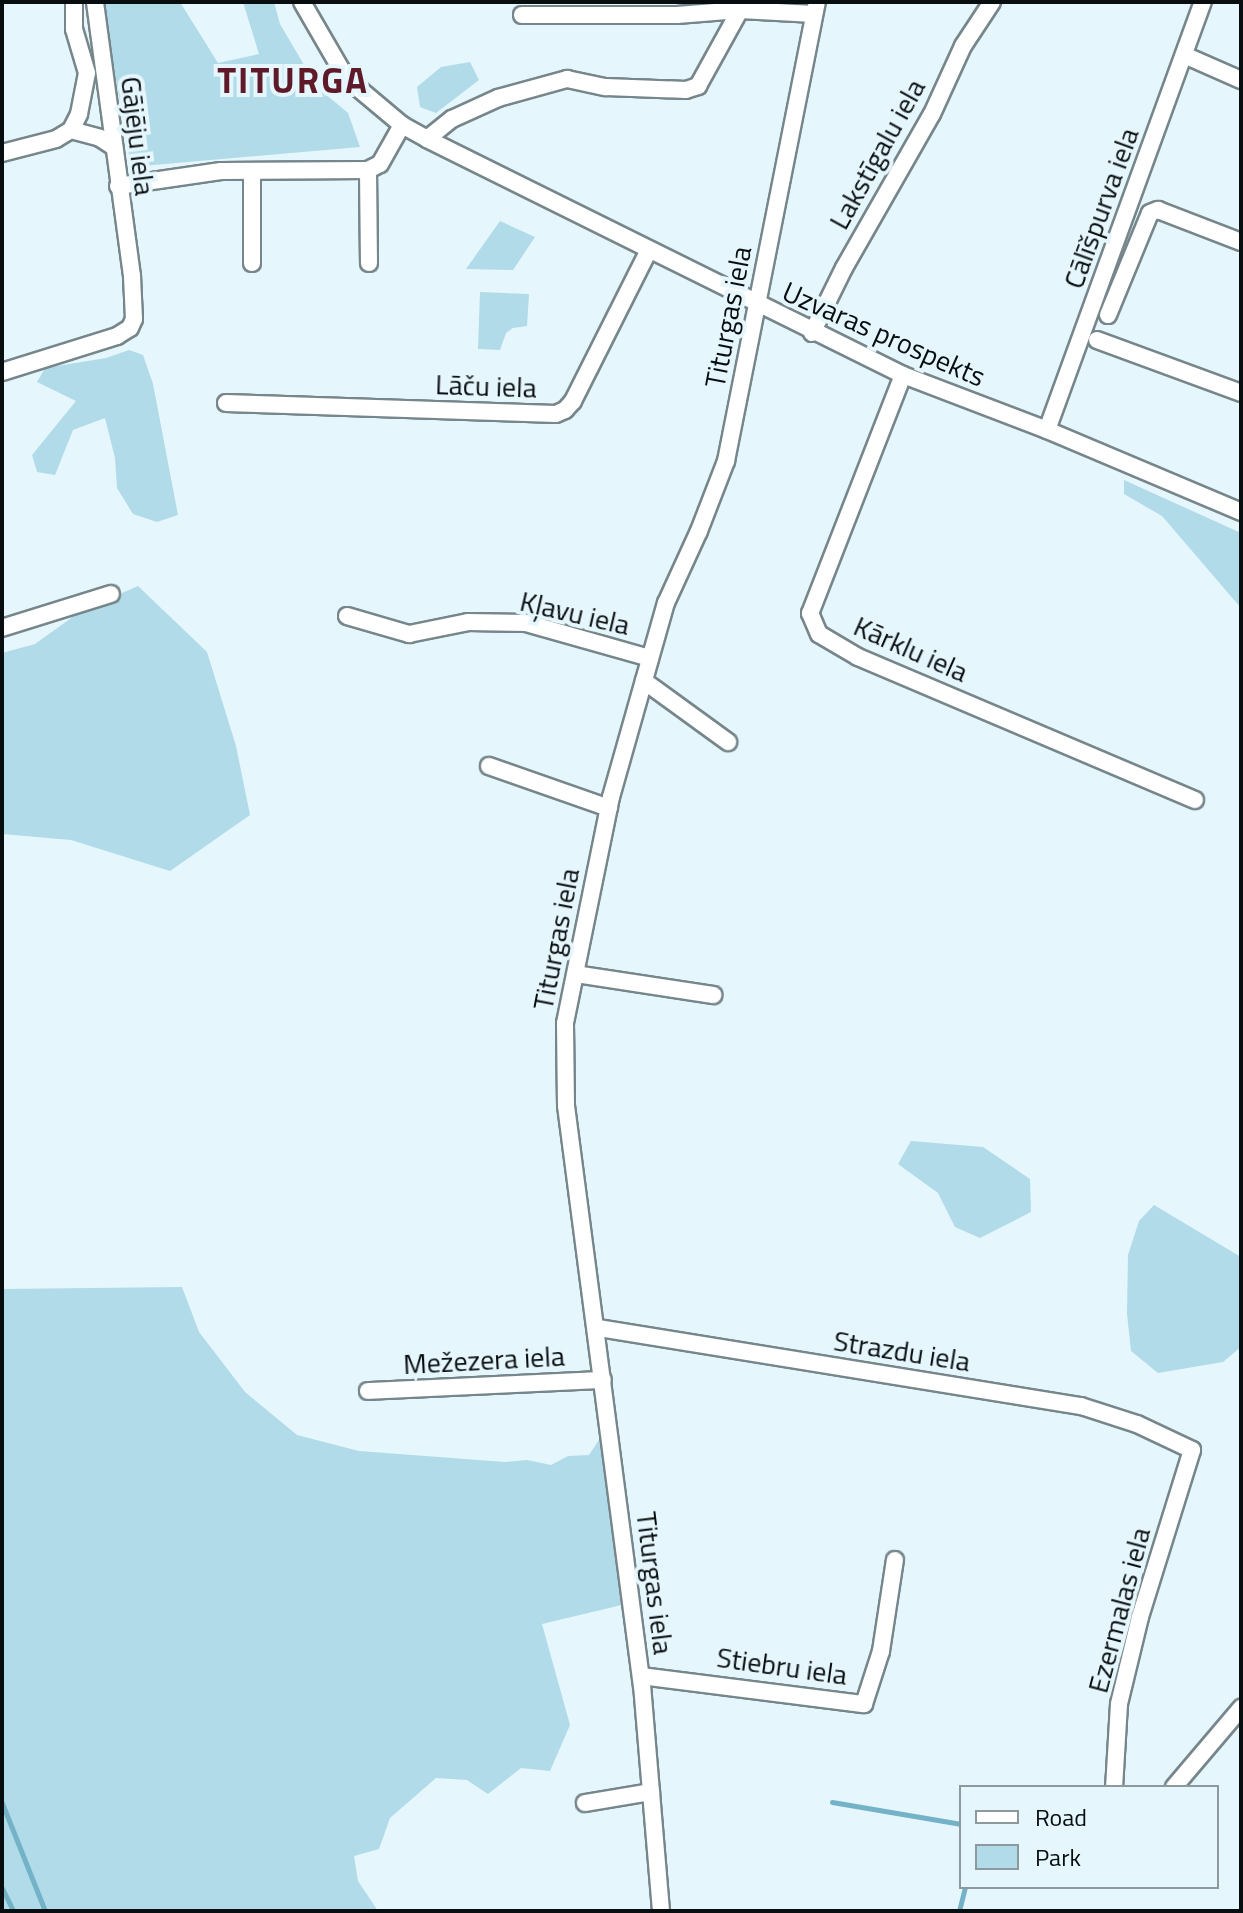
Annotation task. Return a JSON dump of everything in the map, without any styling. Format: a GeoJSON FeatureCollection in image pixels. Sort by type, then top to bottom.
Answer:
{"type":"FeatureCollection","features":[{"type":"Feature","properties":{"kind":"street"},"geometry":{"type":"LineString","coordinates":[[2,153],[56,139],[71,130],[79,114],[87,73],[74,29],[74,2]]}},
{"type":"Feature","properties":{"kind":"street","name":"Gājēju iela"},"geometry":{"type":"LineString","coordinates":[[2,372],[117,336],[130,328],[135,307],[132,276],[95,2]]}},
{"type":"Feature","properties":{"kind":"street","name":"Uzvaras prospekts"},"geometry":{"type":"LineString","coordinates":[[302,2],[346,78],[402,125],[427,139],[648,252],[903,375],[1047,430],[1241,512]]}},
{"type":"Feature","properties":{"kind":"street","name":"Lakstīgalu iela"},"geometry":{"type":"LineString","coordinates":[[812,333],[844,268],[932,114],[963,46],[992,2]]}},
{"type":"Feature","properties":{"kind":"street","name":"Cālīšpurva iela"},"geometry":{"type":"LineString","coordinates":[[1047,430],[1203,2]]}},
{"type":"Feature","properties":{"kind":"street"},"geometry":{"type":"LineString","coordinates":[[522,15],[677,15],[815,8]]}},
{"type":"Feature","properties":{"kind":"street","name":"Titurgas iela"},"geometry":{"type":"LineString","coordinates":[[661,1911],[641,1676],[598,1328],[566,1106],[565,1023],[609,808],[650,658],[666,603],[726,461],[815,8]]}},
{"type":"Feature","properties":{"kind":"street"},"geometry":{"type":"LineString","coordinates":[[427,139],[452,119],[498,98],[567,79],[606,87],[686,90],[698,86],[740,10]]}},
{"type":"Feature","properties":{"kind":"street"},"geometry":{"type":"LineString","coordinates":[[1184,55],[1241,80]]}},
{"type":"Feature","properties":{"kind":"street"},"geometry":{"type":"LineString","coordinates":[[118,186],[221,171],[368,170],[380,164],[402,125]]}},
{"type":"Feature","properties":{"kind":"street"},"geometry":{"type":"LineString","coordinates":[[71,130],[100,138],[114,147]]}},
{"type":"Feature","properties":{"kind":"street"},"geometry":{"type":"LineString","coordinates":[[368,170],[369,263]]}},
{"type":"Feature","properties":{"kind":"street"},"geometry":{"type":"LineString","coordinates":[[252,172],[252,263]]}},
{"type":"Feature","properties":{"kind":"street"},"geometry":{"type":"LineString","coordinates":[[1108,315],[1150,213],[1158,210],[1241,242]]}},
{"type":"Feature","properties":{"kind":"street","name":"Lāču iela"},"geometry":{"type":"LineString","coordinates":[[226,403],[556,414],[573,401],[648,252]]}},
{"type":"Feature","properties":{"kind":"street"},"geometry":{"type":"LineString","coordinates":[[1097,340],[1241,393]]}},
{"type":"Feature","properties":{"kind":"street","name":"Kārklu iela"},"geometry":{"type":"LineString","coordinates":[[903,375],[810,613],[819,634],[858,657],[1195,800]]}},
{"type":"Feature","properties":{"kind":"street"},"geometry":{"type":"LineString","coordinates":[[2,628],[111,594]]}},
{"type":"Feature","properties":{"kind":"street","name":"Kļavu iela"},"geometry":{"type":"LineString","coordinates":[[347,616],[358,622],[409,634],[468,622],[526,623],[650,658]]}},
{"type":"Feature","properties":{"kind":"street"},"geometry":{"type":"LineString","coordinates":[[644,681],[728,742]]}},
{"type":"Feature","properties":{"kind":"street"},"geometry":{"type":"LineString","coordinates":[[489,766],[609,808]]}},
{"type":"Feature","properties":{"kind":"street"},"geometry":{"type":"LineString","coordinates":[[576,974],[713,995]]}},
{"type":"Feature","properties":{"kind":"street","name":"Strazdu iela"},"geometry":{"type":"LineString","coordinates":[[598,1328],[1081,1406],[1137,1424],[1192,1450]]}},
{"type":"Feature","properties":{"kind":"street","name":"Mežezera iela"},"geometry":{"type":"LineString","coordinates":[[368,1391],[603,1380]]}},
{"type":"Feature","properties":{"kind":"street","name":"Ezermalas iela"},"geometry":{"type":"LineString","coordinates":[[1114,1785],[1119,1704],[1140,1617],[1192,1450]]}},
{"type":"Feature","properties":{"kind":"street","name":"Stiebru iela"},"geometry":{"type":"LineString","coordinates":[[641,1676],[864,1704],[881,1651],[895,1560]]}},
{"type":"Feature","properties":{"kind":"street"},"geometry":{"type":"LineString","coordinates":[[1176,1785],[1241,1708]]}},
{"type":"Feature","properties":{"kind":"street"},"geometry":{"type":"LineString","coordinates":[[585,1803],[651,1792]]}},
{"type":"Feature","properties":{"kind":"green space"},"geometry":{"type":"Polygon","coordinates":[[[103,2],[180,2],[218,63],[259,54],[243,2],[274,2],[280,24],[317,87],[348,113],[360,147],[131,167],[103,2]]]}},
{"type":"Feature","properties":{"kind":"green space"},"geometry":{"type":"Polygon","coordinates":[[[470,62],[479,80],[436,113],[420,107],[417,87],[441,67],[470,62]]]}},
{"type":"Feature","properties":{"kind":"green space"},"geometry":{"type":"Polygon","coordinates":[[[500,221],[535,237],[513,270],[466,269],[500,221]]]}},
{"type":"Feature","properties":{"kind":"green space"},"geometry":{"type":"Polygon","coordinates":[[[480,292],[529,294],[527,326],[513,328],[506,333],[500,350],[478,349],[480,292]]]}},
{"type":"Feature","properties":{"kind":"green space"},"geometry":{"type":"Polygon","coordinates":[[[129,350],[143,355],[153,384],[178,515],[157,522],[133,514],[117,488],[115,458],[105,418],[73,430],[55,475],[37,472],[32,455],[76,401],[37,382],[45,368],[106,358],[129,350]]]}},
{"type":"Feature","properties":{"kind":"green space"},"geometry":{"type":"Polygon","coordinates":[[[1124,480],[1241,533],[1241,608],[1162,516],[1124,494],[1124,480]]]}},
{"type":"Feature","properties":{"kind":"green space"},"geometry":{"type":"Polygon","coordinates":[[[138,586],[207,652],[236,746],[250,815],[170,871],[71,840],[2,834],[2,653],[35,644],[81,611],[138,586]]]}},
{"type":"Feature","properties":{"kind":"green space"},"geometry":{"type":"Polygon","coordinates":[[[911,1141],[983,1147],[1030,1179],[1031,1212],[980,1238],[955,1227],[938,1193],[898,1164],[911,1141]]]}},
{"type":"Feature","properties":{"kind":"green space"},"geometry":{"type":"Polygon","coordinates":[[[1154,1205],[1241,1257],[1241,1347],[1223,1362],[1158,1373],[1131,1351],[1127,1314],[1128,1255],[1139,1221],[1154,1205]]]}},
{"type":"Feature","properties":{"kind":"green space"},"geometry":{"type":"Polygon","coordinates":[[[182,1287],[199,1332],[245,1392],[297,1435],[359,1451],[505,1462],[527,1460],[551,1465],[568,1456],[589,1455],[609,1425],[630,1603],[542,1624],[570,1725],[550,1771],[521,1768],[488,1794],[467,1780],[436,1778],[390,1818],[379,1849],[354,1856],[358,1881],[378,1911],[2,1911],[2,1289],[182,1287]]]}},
{"type":"Feature","properties":{"kind":"waterway"},"geometry":{"type":"LineString","coordinates":[[832,1802],[959,1824]]}},
{"type":"Feature","properties":{"kind":"waterway"},"geometry":{"type":"LineString","coordinates":[[2,1803],[45,1911]]}},
{"type":"Feature","properties":{"kind":"waterway"},"geometry":{"type":"LineString","coordinates":[[2,1888],[13,1911]]}},
{"type":"Feature","properties":{"kind":"waterway"},"geometry":{"type":"LineString","coordinates":[[959,1911],[964,1889]]}},
{"type":"Feature","properties":{"kind":"district","name":"TITURGA"},"geometry":{"type":"Point","coordinates":[293,80]}}]}
